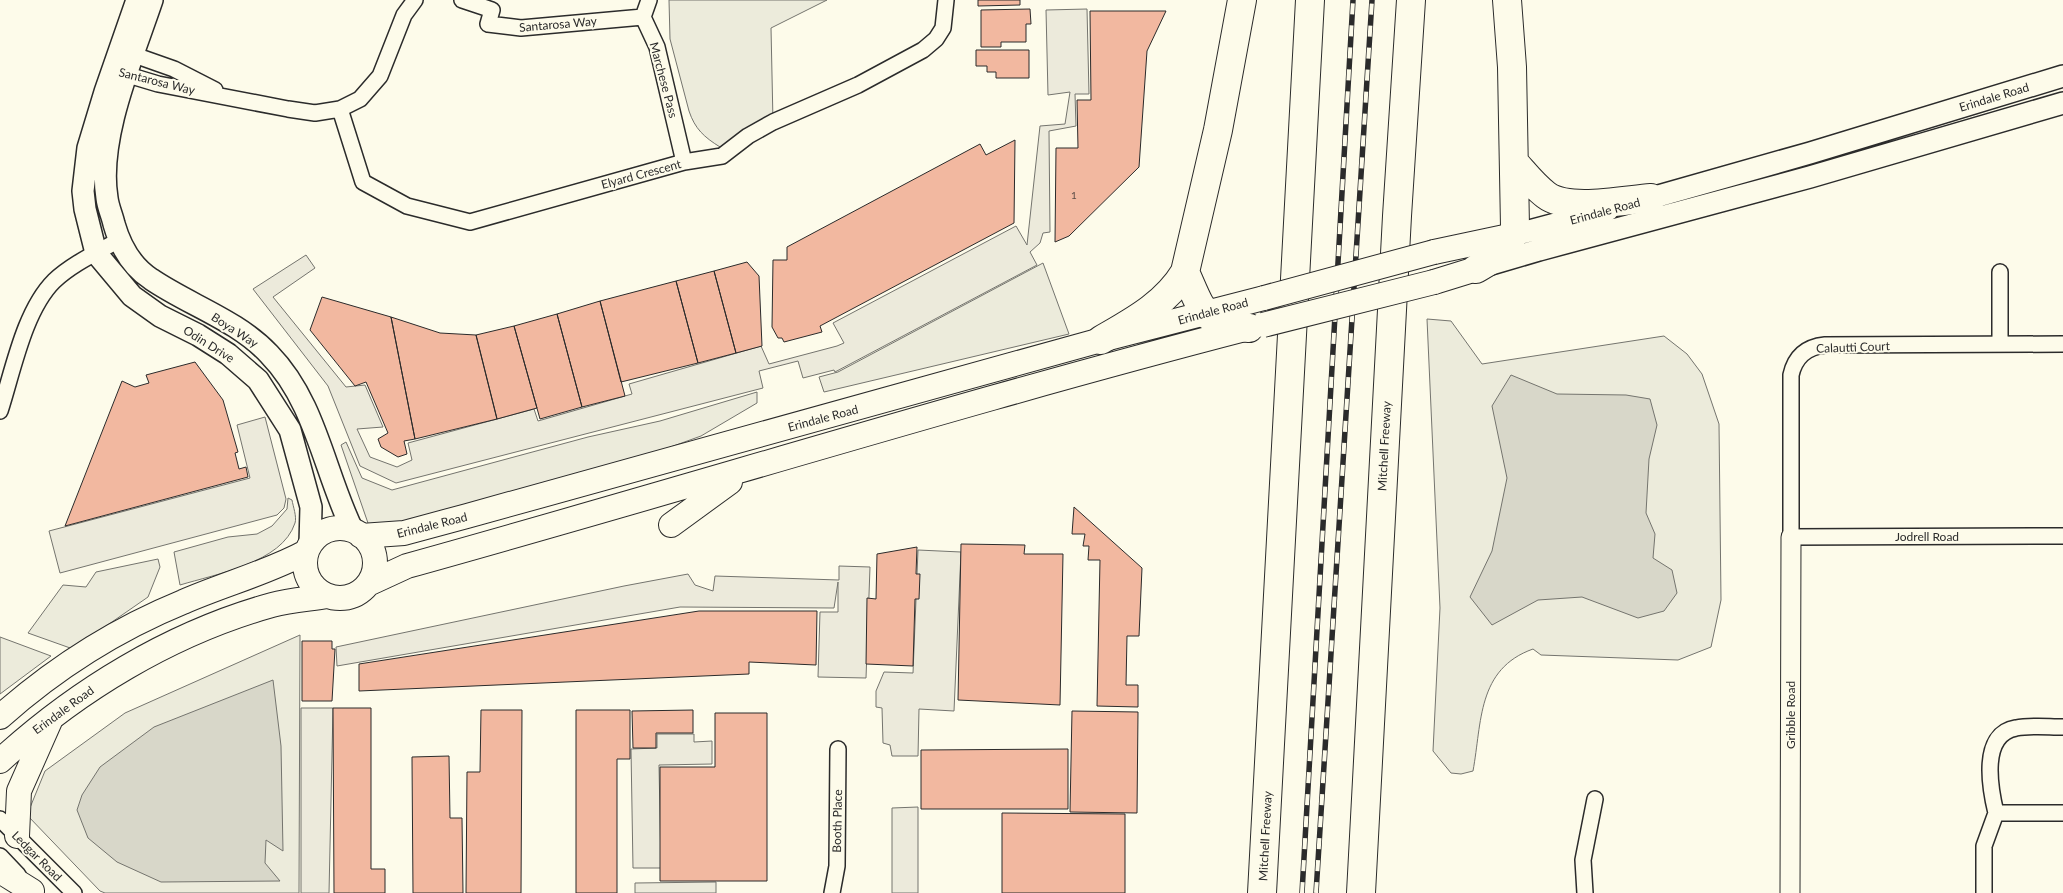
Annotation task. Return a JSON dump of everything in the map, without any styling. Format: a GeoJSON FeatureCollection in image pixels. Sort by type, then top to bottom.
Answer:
{"type":"FeatureCollection","features":[{"type":"Feature","properties":{"kind":"highway"},"geometry":{"type":"LineString","coordinates":[[1100,340],[1156,306],[1172,291],[1185,272],[1218,130],[1242,0]]}},
{"type":"Feature","properties":{"kind":"highway","name":"Mitchell Freeway"},"geometry":{"type":"LineString","coordinates":[[1262,893],[1310,0]]}},
{"type":"Feature","properties":{"kind":"highway","name":"Mitchell Freeway"},"geometry":{"type":"LineString","coordinates":[[1361,893],[1396,236],[1411,0]]}},
{"type":"Feature","properties":{"kind":"highway"},"geometry":{"type":"LineString","coordinates":[[1476,269],[1503,253],[1514,235],[1514,162],[1507,0]]}},
{"type":"Feature","properties":{"kind":"highway"},"geometry":{"type":"LineString","coordinates":[[1514,162],[1546,196],[1559,202],[1573,205],[1651,198]]}},
{"type":"Feature","properties":{"kind":"highway"},"geometry":{"type":"LineString","coordinates":[[1185,272],[1204,313],[1215,322],[1256,326]]}},
{"type":"Feature","properties":{"kind":"main road","name":"Odin Drive"},"geometry":{"type":"LineString","coordinates":[[126,52],[137,0]]}},
{"type":"Feature","properties":{"kind":"main road","name":"Odin Drive"},"geometry":{"type":"LineString","coordinates":[[152,0],[126,52],[88,148],[83,191],[85,209],[96,253],[132,296],[160,316],[198,335],[228,354],[258,380],[290,430],[311,507],[308,548]]}},
{"type":"Feature","properties":{"kind":"main road","name":"Odin Drive"},"geometry":{"type":"LineString","coordinates":[[119,72],[106,162],[106,198],[119,240]]}},
{"type":"Feature","properties":{"kind":"main road","name":"Erindale Road"},"geometry":{"type":"LineString","coordinates":[[0,717],[74,660],[128,628],[185,601],[260,574],[308,548],[325,532],[334,529],[357,533],[404,533],[1100,340],[1434,252],[1514,235],[1651,198],[1810,154],[2063,76]]}},
{"type":"Feature","properties":{"kind":"main road","name":"Erindale Road"},"geometry":{"type":"LineString","coordinates":[[0,761],[52,717],[93,687],[169,646],[273,605],[328,596],[337,598],[355,595],[368,584],[407,566],[1106,365],[1434,282],[1539,250],[1810,177],[2063,103]]}},
{"type":"Feature","properties":{"kind":"main road","name":"Boya Way"},"geometry":{"type":"LineString","coordinates":[[119,240],[130,259],[149,278],[245,334],[269,353],[290,379],[305,407],[342,510],[357,533]]}},
{"type":"Feature","properties":{"kind":"main road"},"geometry":{"type":"LineString","coordinates":[[671,525],[707,497],[758,466]]}},
{"type":"Feature","properties":{"kind":"main road"},"geometry":{"type":"LineString","coordinates":[[357,533],[368,542],[374,558],[375,567],[368,584]]}},
{"type":"Feature","properties":{"kind":"main road"},"geometry":{"type":"LineString","coordinates":[[308,548],[304,561],[308,579],[320,592],[328,596]]}},
{"type":"Feature","properties":{"kind":"main road"},"geometry":{"type":"LineString","coordinates":[[17,836],[20,791],[52,717]]}},
{"type":"Feature","properties":{"kind":"main road"},"geometry":{"type":"LineString","coordinates":[[0,871],[33,892]]}},
{"type":"Feature","properties":{"kind":"street","name":"Santarosa Way"},"geometry":{"type":"LineString","coordinates":[[119,72],[158,84],[315,113],[340,109],[360,99],[380,76],[404,15],[415,0]]}},
{"type":"Feature","properties":{"kind":"street","name":"Santarosa Way"},"geometry":{"type":"LineString","coordinates":[[462,0],[492,10],[488,24],[512,28],[643,17]]}},
{"type":"Feature","properties":{"kind":"street"},"geometry":{"type":"LineString","coordinates":[[643,17],[649,0]]}},
{"type":"Feature","properties":{"kind":"street","name":"Elyard Crescent"},"geometry":{"type":"LineString","coordinates":[[340,109],[363,182],[407,206],[470,222],[684,162],[722,156],[748,136],[773,122],[858,85],[923,50],[936,40],[943,28],[946,0]]}},
{"type":"Feature","properties":{"kind":"street","name":"Marchese Pass"},"geometry":{"type":"LineString","coordinates":[[643,17],[657,47],[684,162]]}},
{"type":"Feature","properties":{"kind":"street","name":"Santarosa Way"},"geometry":{"type":"LineString","coordinates":[[126,52],[174,69],[232,98]]}},
{"type":"Feature","properties":{"kind":"street"},"geometry":{"type":"LineString","coordinates":[[0,410],[30,317],[41,297],[55,280],[119,240]]}},
{"type":"Feature","properties":{"kind":"street"},"geometry":{"type":"LineString","coordinates":[[2000,272],[2000,344]]}},
{"type":"Feature","properties":{"kind":"street","name":"Calautti Court"},"geometry":{"type":"LineString","coordinates":[[1791,537],[1791,375],[1796,360],[1809,349],[1825,345],[2063,344]]}},
{"type":"Feature","properties":{"kind":"street","name":"Jodrell Road"},"geometry":{"type":"LineString","coordinates":[[1791,537],[2063,536]]}},
{"type":"Feature","properties":{"kind":"street","name":"Gribble Road"},"geometry":{"type":"LineString","coordinates":[[1790,893],[1791,537]]}},
{"type":"Feature","properties":{"kind":"street"},"geometry":{"type":"LineString","coordinates":[[1984,893],[1984,846],[1996,813],[1992,795],[1991,755],[1999,738],[2015,728],[2063,727]]}},
{"type":"Feature","properties":{"kind":"street","name":"Booth Place"},"geometry":{"type":"LineString","coordinates":[[832,893],[837,866],[838,749]]}},
{"type":"Feature","properties":{"kind":"street"},"geometry":{"type":"LineString","coordinates":[[1584,893],[1583,860],[1595,798]]}},
{"type":"Feature","properties":{"kind":"street"},"geometry":{"type":"LineString","coordinates":[[1996,813],[2063,813]]}},
{"type":"Feature","properties":{"kind":"street","name":"Ledgar Road"},"geometry":{"type":"LineString","coordinates":[[0,820],[74,893]]}},
{"type":"Feature","properties":{"kind":"street"},"geometry":{"type":"LineString","coordinates":[[0,856],[33,892]]}},
{"type":"Feature","properties":{"kind":"shaded area"},"geometry":{"type":"Polygon","coordinates":[[[669,0],[827,0],[771,28],[773,122],[757,126],[720,147],[701,132],[694,123],[689,111],[670,39],[669,0]]]}},
{"type":"Feature","properties":{"kind":"shaded area"},"geometry":{"type":"Polygon","coordinates":[[[1087,9],[1089,94],[1075,94],[1076,126],[1049,131],[1050,232],[1043,233],[1040,243],[1030,252],[1037,265],[835,372],[834,370],[803,378],[798,361],[759,371],[763,388],[396,483],[360,466],[328,386],[253,289],[306,255],[315,268],[273,297],[346,387],[365,385],[383,427],[357,429],[370,457],[397,467],[412,460],[408,443],[534,409],[538,421],[632,394],[629,384],[761,346],[769,364],[837,346],[844,343],[833,323],[1016,226],[1027,245],[1040,126],[1065,124],[1070,92],[1048,95],[1046,10],[1087,9]]]}},
{"type":"Feature","properties":{"kind":"shaded area"},"geometry":{"type":"Polygon","coordinates":[[[1043,263],[1069,334],[824,392],[819,377],[838,372],[1043,263]]]}},
{"type":"Feature","properties":{"kind":"shaded area"},"geometry":{"type":"Polygon","coordinates":[[[1427,319],[1451,321],[1482,364],[1664,336],[1687,354],[1702,374],[1719,424],[1721,600],[1711,647],[1678,660],[1541,655],[1533,649],[1515,658],[1501,670],[1492,683],[1485,699],[1481,716],[1473,771],[1461,774],[1451,773],[1433,751],[1440,608],[1427,319]]]}},
{"type":"Feature","properties":{"kind":"shaded area"},"geometry":{"type":"Polygon","coordinates":[[[1511,375],[1557,394],[1626,395],[1650,399],[1657,425],[1649,459],[1646,513],[1655,534],[1653,558],[1672,570],[1677,593],[1664,611],[1638,618],[1582,597],[1538,600],[1492,625],[1470,597],[1492,551],[1507,478],[1492,406],[1511,375]]]}},
{"type":"Feature","properties":{"kind":"shaded area"},"geometry":{"type":"Polygon","coordinates":[[[757,392],[757,403],[701,436],[643,457],[391,526],[369,526],[341,445],[346,442],[362,478],[392,490],[588,437],[660,421],[757,392]]]}},
{"type":"Feature","properties":{"kind":"shaded area"},"geometry":{"type":"Polygon","coordinates":[[[265,417],[286,499],[284,508],[277,515],[60,573],[49,531],[250,478],[237,425],[265,417]]]}},
{"type":"Feature","properties":{"kind":"shaded area"},"geometry":{"type":"Polygon","coordinates":[[[288,498],[292,500],[295,523],[288,537],[277,548],[246,565],[180,585],[174,552],[228,537],[257,534],[272,526],[287,509],[288,498]]]}},
{"type":"Feature","properties":{"kind":"shaded area"},"geometry":{"type":"Polygon","coordinates":[[[918,550],[961,552],[954,711],[919,709],[918,756],[892,756],[890,745],[883,743],[882,708],[876,707],[876,691],[884,672],[913,673],[918,550]]]}},
{"type":"Feature","properties":{"kind":"shaded area"},"geometry":{"type":"Polygon","coordinates":[[[158,559],[160,567],[148,597],[73,649],[28,633],[63,585],[86,587],[96,572],[158,559]]]}},
{"type":"Feature","properties":{"kind":"shaded area"},"geometry":{"type":"Polygon","coordinates":[[[839,566],[870,567],[866,678],[818,677],[820,612],[838,612],[838,582],[834,608],[680,607],[337,666],[336,647],[624,586],[688,574],[695,585],[713,591],[715,576],[839,580],[839,566]]]}},
{"type":"Feature","properties":{"kind":"shaded area"},"geometry":{"type":"Polygon","coordinates":[[[300,635],[299,893],[105,893],[100,891],[27,815],[45,771],[125,713],[300,635]]]}},
{"type":"Feature","properties":{"kind":"shaded area"},"geometry":{"type":"Polygon","coordinates":[[[0,637],[51,656],[0,694],[0,637]]]}},
{"type":"Feature","properties":{"kind":"shaded area"},"geometry":{"type":"Polygon","coordinates":[[[273,680],[281,746],[283,851],[266,840],[265,863],[280,881],[161,882],[117,862],[88,838],[77,810],[82,795],[100,767],[154,727],[273,680]]]}},
{"type":"Feature","properties":{"kind":"shaded area"},"geometry":{"type":"Polygon","coordinates":[[[301,708],[333,708],[329,893],[301,893],[301,708]]]}},
{"type":"Feature","properties":{"kind":"shaded area"},"geometry":{"type":"Polygon","coordinates":[[[657,734],[694,734],[694,742],[712,741],[712,764],[659,765],[661,868],[633,868],[631,749],[657,748],[657,734]]]}},
{"type":"Feature","properties":{"kind":"shaded area"},"geometry":{"type":"Polygon","coordinates":[[[918,807],[918,893],[892,893],[892,808],[918,807]]]}},
{"type":"Feature","properties":{"kind":"shaded area"},"geometry":{"type":"Polygon","coordinates":[[[716,882],[716,893],[635,893],[635,883],[716,882]]]}},
{"type":"Feature","properties":{"kind":"building"},"geometry":{"type":"Polygon","coordinates":[[[978,0],[1020,0],[1020,5],[978,6],[978,0]]]}},
{"type":"Feature","properties":{"kind":"building"},"geometry":{"type":"Polygon","coordinates":[[[1030,9],[1031,24],[1026,24],[1026,42],[1001,42],[1001,47],[981,47],[981,10],[1030,9]]]}},
{"type":"Feature","properties":{"kind":"building"},"geometry":{"type":"Polygon","coordinates":[[[1090,11],[1166,11],[1147,51],[1139,167],[1069,236],[1055,242],[1056,148],[1078,148],[1077,100],[1091,100],[1090,11]]]}},
{"type":"Feature","properties":{"kind":"building"},"geometry":{"type":"Polygon","coordinates":[[[976,50],[1029,50],[1029,78],[996,78],[996,72],[987,72],[987,66],[976,66],[976,50]]]}},
{"type":"Feature","properties":{"kind":"building"},"geometry":{"type":"Polygon","coordinates":[[[1015,140],[1014,223],[820,326],[822,332],[784,342],[782,338],[778,338],[772,327],[773,260],[787,260],[787,247],[980,144],[986,155],[1015,140]]]}},
{"type":"Feature","properties":{"kind":"building"},"geometry":{"type":"Polygon","coordinates":[[[747,262],[759,276],[762,346],[736,353],[714,271],[747,262]]]}},
{"type":"Feature","properties":{"kind":"building"},"geometry":{"type":"Polygon","coordinates":[[[714,271],[736,353],[698,363],[676,281],[714,271]]]}},
{"type":"Feature","properties":{"kind":"building"},"geometry":{"type":"Polygon","coordinates":[[[676,281],[698,363],[621,382],[600,301],[676,281]]]}},
{"type":"Feature","properties":{"kind":"building"},"geometry":{"type":"Polygon","coordinates":[[[322,297],[391,317],[415,439],[404,441],[407,454],[398,457],[381,447],[378,439],[388,433],[366,382],[355,386],[310,330],[322,297]]]}},
{"type":"Feature","properties":{"kind":"building"},"geometry":{"type":"Polygon","coordinates":[[[600,301],[625,396],[582,407],[557,314],[600,301]]]}},
{"type":"Feature","properties":{"kind":"building"},"geometry":{"type":"Polygon","coordinates":[[[557,314],[582,407],[540,419],[514,326],[557,314]]]}},
{"type":"Feature","properties":{"kind":"building"},"geometry":{"type":"Polygon","coordinates":[[[391,317],[440,333],[476,335],[497,419],[415,439],[391,317]]]}},
{"type":"Feature","properties":{"kind":"building"},"geometry":{"type":"Polygon","coordinates":[[[514,326],[537,408],[497,419],[476,335],[514,326]]]}},
{"type":"Feature","properties":{"kind":"building"},"geometry":{"type":"Polygon","coordinates":[[[195,362],[223,400],[238,452],[235,453],[239,469],[246,467],[248,477],[65,526],[122,381],[135,387],[149,383],[146,375],[195,362]]]}},
{"type":"Feature","properties":{"kind":"building"},"geometry":{"type":"Polygon","coordinates":[[[1074,507],[1142,568],[1139,636],[1127,636],[1126,685],[1138,685],[1138,707],[1097,706],[1100,560],[1088,560],[1089,546],[1083,546],[1085,534],[1072,534],[1074,507]]]}},
{"type":"Feature","properties":{"kind":"building"},"geometry":{"type":"Polygon","coordinates":[[[961,544],[1025,545],[1024,554],[1063,554],[1060,705],[958,700],[961,544]]]}},
{"type":"Feature","properties":{"kind":"building"},"geometry":{"type":"Polygon","coordinates":[[[917,547],[916,574],[920,574],[919,599],[915,599],[913,666],[866,664],[867,598],[876,599],[877,554],[917,547]]]}},
{"type":"Feature","properties":{"kind":"building"},"geometry":{"type":"Polygon","coordinates":[[[699,611],[817,611],[816,665],[749,662],[749,674],[359,691],[359,664],[699,611]]]}},
{"type":"Feature","properties":{"kind":"building"},"geometry":{"type":"Polygon","coordinates":[[[302,641],[332,641],[332,649],[335,649],[332,701],[302,701],[302,641]]]}},
{"type":"Feature","properties":{"kind":"building"},"geometry":{"type":"Polygon","coordinates":[[[333,708],[371,708],[371,869],[385,869],[385,893],[334,893],[333,708]]]}},
{"type":"Feature","properties":{"kind":"building"},"geometry":{"type":"Polygon","coordinates":[[[481,710],[522,710],[521,893],[466,893],[467,772],[480,772],[481,710]]]}},
{"type":"Feature","properties":{"kind":"building"},"geometry":{"type":"Polygon","coordinates":[[[576,710],[630,710],[630,759],[617,759],[617,893],[576,893],[576,710]]]}},
{"type":"Feature","properties":{"kind":"building"},"geometry":{"type":"Polygon","coordinates":[[[693,710],[693,733],[656,733],[656,748],[633,748],[632,711],[693,710]]]}},
{"type":"Feature","properties":{"kind":"building"},"geometry":{"type":"Polygon","coordinates":[[[1072,711],[1138,712],[1137,813],[1070,812],[1072,711]]]}},
{"type":"Feature","properties":{"kind":"building"},"geometry":{"type":"Polygon","coordinates":[[[715,713],[767,713],[767,881],[660,881],[660,767],[715,767],[715,713]]]}},
{"type":"Feature","properties":{"kind":"building"},"geometry":{"type":"Polygon","coordinates":[[[1068,749],[1068,809],[921,809],[921,750],[1068,749]]]}},
{"type":"Feature","properties":{"kind":"building"},"geometry":{"type":"Polygon","coordinates":[[[449,756],[450,818],[462,818],[463,893],[413,893],[412,757],[449,756]]]}},
{"type":"Feature","properties":{"kind":"building"},"geometry":{"type":"Polygon","coordinates":[[[1002,813],[1125,814],[1125,893],[1002,893],[1002,813]]]}},
{"type":"Feature","properties":{"kind":"railway"},"geometry":{"type":"LineString","coordinates":[[1302,893],[1353,0]]}},
{"type":"Feature","properties":{"kind":"railway"},"geometry":{"type":"LineString","coordinates":[[1316,893],[1372,0]]}}]}
